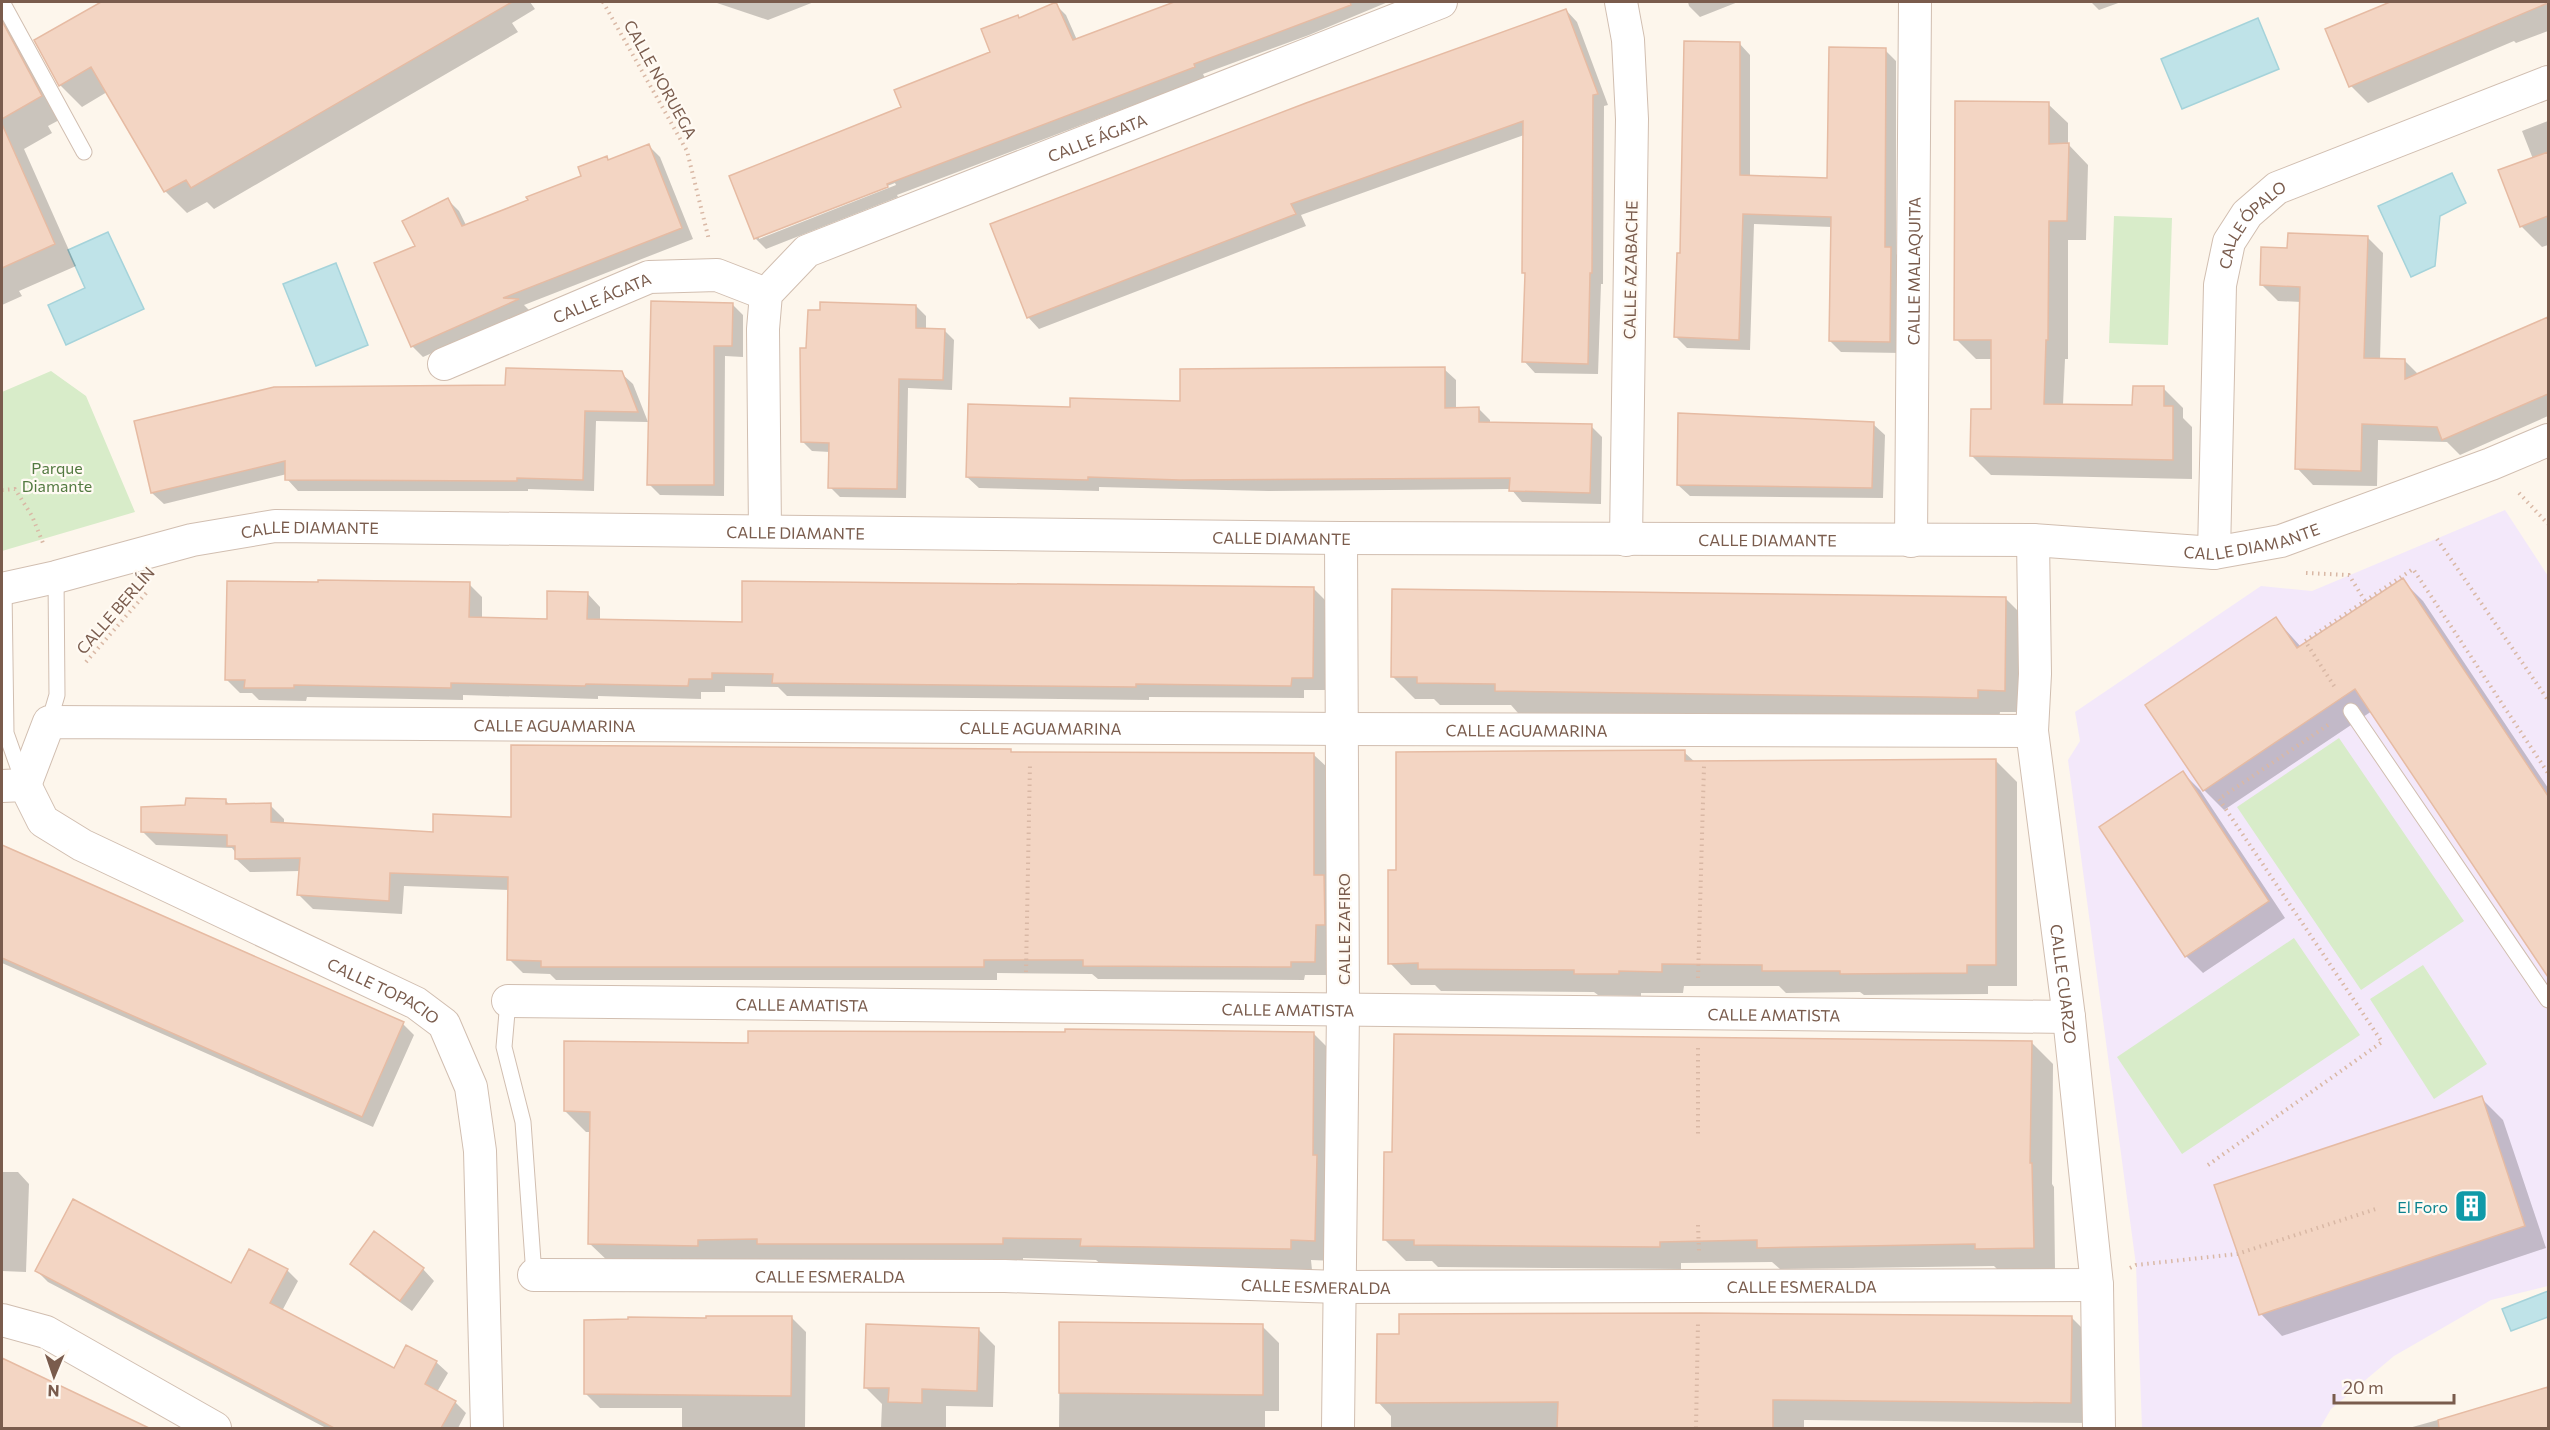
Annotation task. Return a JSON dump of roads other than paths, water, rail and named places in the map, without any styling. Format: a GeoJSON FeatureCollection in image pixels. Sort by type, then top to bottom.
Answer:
{"type":"FeatureCollection","features":[{"type":"Feature","properties":{"kind":"street","name":"CALLE ÁGATA"},"geometry":{"type":"LineString","coordinates":[[444,364],[649,277],[717,275],[766,294],[807,250],[1441,2]]}},
{"type":"Feature","properties":{"kind":"street","name":"CALLE AZABACHE"},"geometry":{"type":"LineString","coordinates":[[1621,2],[1628,40],[1632,119],[1626,540]]}},
{"type":"Feature","properties":{"kind":"street","name":"CALLE MALAQUITA"},"geometry":{"type":"LineString","coordinates":[[1911,541],[1915,2]]}},
{"type":"Feature","properties":{"kind":"street","name":"CALLE ÓPALO"},"geometry":{"type":"LineString","coordinates":[[2214,553],[2220,285],[2229,242],[2247,214],[2277,188],[2548,82]]}},
{"type":"Feature","properties":{"kind":"street"},"geometry":{"type":"LineString","coordinates":[[765,531],[763,329],[766,294]]}},
{"type":"Feature","properties":{"kind":"street","name":"CALLE DIAMANTE"},"geometry":{"type":"LineString","coordinates":[[3,589],[57,577],[192,540],[275,526],[1341,538],[2033,540],[2214,553],[2281,541],[2480,468],[2548,440]]}},
{"type":"Feature","properties":{"kind":"street","name":"CALLE ZAFIRO"},"geometry":{"type":"LineString","coordinates":[[1338,1428],[1343,1010],[1341,538]]}},
{"type":"Feature","properties":{"kind":"street","name":"CALLE CUARZO"},"geometry":{"type":"LineString","coordinates":[[2033,540],[2035,674],[2032,731],[2069,1017],[2097,1285],[2099,1428]]}},
{"type":"Feature","properties":{"kind":"street"},"geometry":{"type":"LineString","coordinates":[[13,785],[53,708]]}},
{"type":"Feature","properties":{"kind":"street","name":"CALLE AGUAMARINA"},"geometry":{"type":"LineString","coordinates":[[53,708],[1031,727],[2032,731]]}},
{"type":"Feature","properties":{"kind":"street","name":"CALLE TOPACIO"},"geometry":{"type":"LineString","coordinates":[[13,785],[43,821],[82,845],[416,1003],[444,1024],[471,1087],[480,1151],[487,1428]]}},
{"type":"Feature","properties":{"kind":"street","name":"CALLE AMATISTA"},"geometry":{"type":"LineString","coordinates":[[508,1001],[2069,1017]]}},
{"type":"Feature","properties":{"kind":"street","name":"CALLE ESMERALDA"},"geometry":{"type":"LineString","coordinates":[[534,1275],[1005,1276],[1339,1287],[2097,1285]]}},
{"type":"Feature","properties":{"kind":"street"},"geometry":{"type":"LineString","coordinates":[[2,1320],[46,1332],[215,1428]]}},
{"type":"Feature","properties":{"kind":"lane"},"geometry":{"type":"LineString","coordinates":[[2,2],[84,152]]}},
{"type":"Feature","properties":{"kind":"lane"},"geometry":{"type":"LineString","coordinates":[[53,708],[57,577]]}},
{"type":"Feature","properties":{"kind":"lane"},"geometry":{"type":"LineString","coordinates":[[3,589],[6,733],[13,785]]}},
{"type":"Feature","properties":{"kind":"lane"},"geometry":{"type":"LineString","coordinates":[[2350,711],[2548,1000]]}},
{"type":"Feature","properties":{"kind":"lane"},"geometry":{"type":"LineString","coordinates":[[508,1001],[504,1047],[523,1122],[534,1275]]}},
{"type":"Feature","properties":{"kind":"water"},"geometry":{"type":"Polygon","coordinates":[[[2258,18],[2279,69],[2182,109],[2161,59],[2258,18]]]}},
{"type":"Feature","properties":{"kind":"water"},"geometry":{"type":"Polygon","coordinates":[[[2452,173],[2466,203],[2440,216],[2435,266],[2411,277],[2378,206],[2452,173]]]}},
{"type":"Feature","properties":{"kind":"water"},"geometry":{"type":"Polygon","coordinates":[[[108,232],[144,309],[66,345],[48,305],[85,288],[68,250],[108,232]]]}},
{"type":"Feature","properties":{"kind":"water"},"geometry":{"type":"Polygon","coordinates":[[[336,263],[368,345],[316,366],[283,284],[336,263]]]}},
{"type":"Feature","properties":{"kind":"water"},"geometry":{"type":"Polygon","coordinates":[[[2548,1291],[2548,1317],[2511,1331],[2502,1309],[2548,1291]]]}},
{"type":"Feature","properties":{"kind":"place","name":"El Foro"},"geometry":{"type":"Point","coordinates":[2471,1206]}},
{"type":"Feature","properties":{"kind":"park label","name":"Parque Diamante"},"geometry":{"type":"Point","coordinates":[57,476]}}]}
